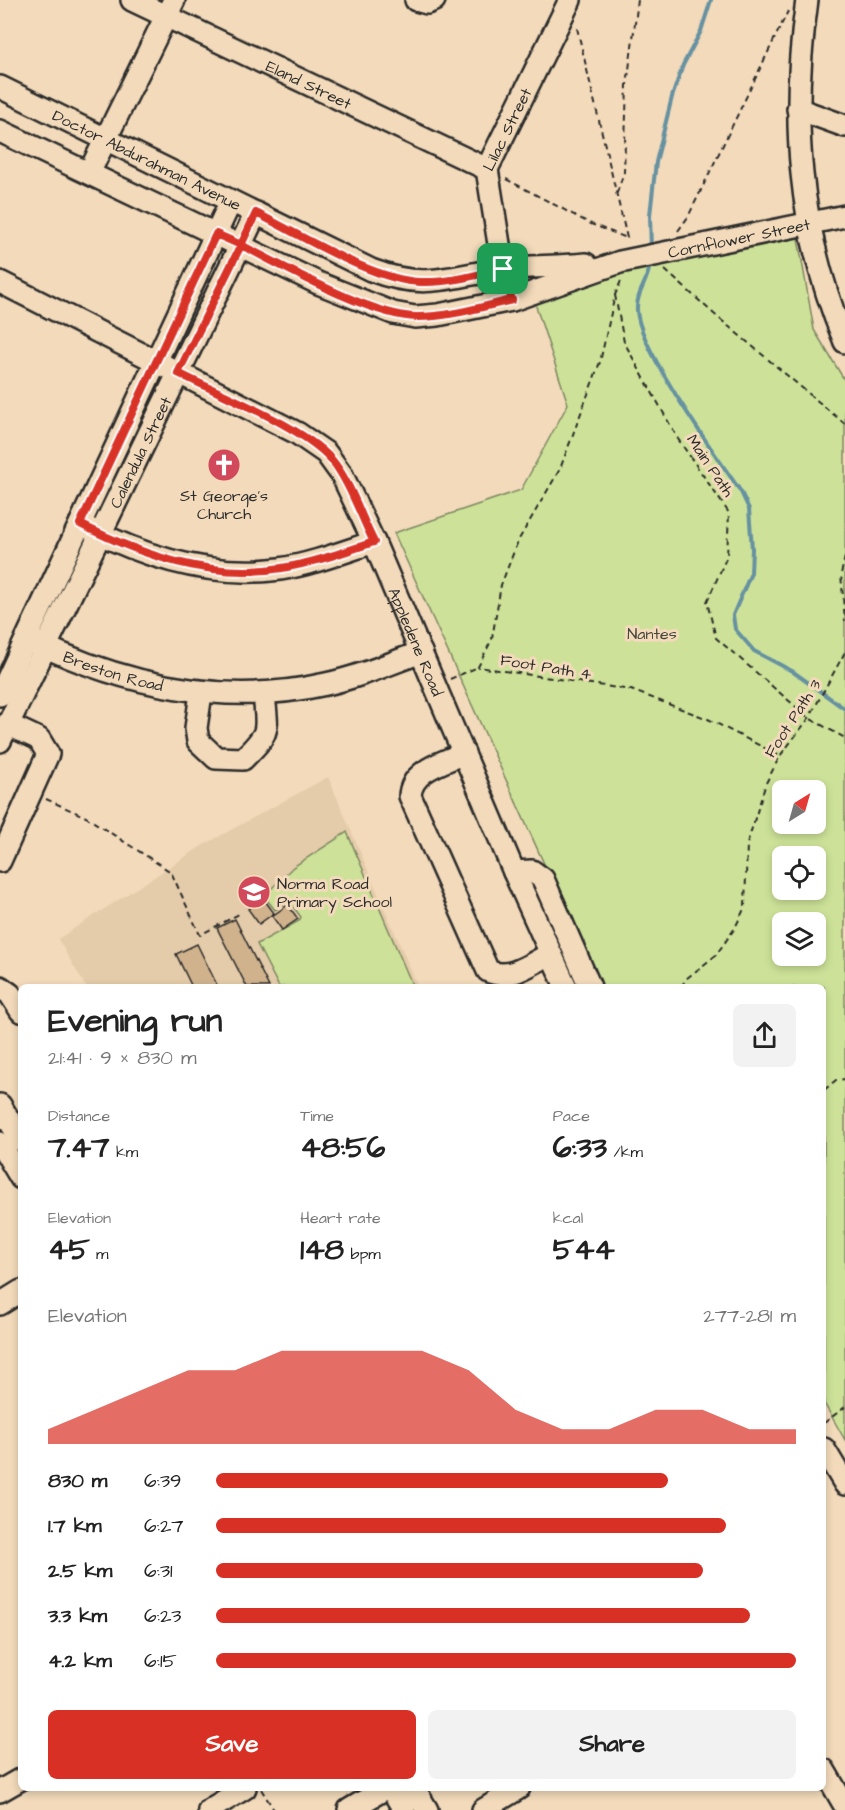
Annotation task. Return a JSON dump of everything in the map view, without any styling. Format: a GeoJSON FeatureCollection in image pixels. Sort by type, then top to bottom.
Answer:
{"type":"FeatureCollection","features":[{"type":"Feature","properties":{"kind":"street","name":"Eland Street"},"geometry":{"type":"LineString","coordinates":[[132,0],[170,8],[487,169]]}},
{"type":"Feature","properties":{"kind":"street"},"geometry":{"type":"LineString","coordinates":[[416,0],[427,3],[434,0]]}},
{"type":"Feature","properties":{"kind":"street","name":"Lilac Street"},"geometry":{"type":"LineString","coordinates":[[512,300],[503,269],[487,169],[570,0]]}},
{"type":"Feature","properties":{"kind":"street"},"geometry":{"type":"LineString","coordinates":[[799,2],[799,163],[810,223],[832,307],[845,341]]}},
{"type":"Feature","properties":{"kind":"street"},"geometry":{"type":"LineString","coordinates":[[89,173],[170,8]]}},
{"type":"Feature","properties":{"kind":"street","name":"Doctor Abdurahman Avenue"},"geometry":{"type":"LineString","coordinates":[[0,87],[371,270],[396,279],[426,282],[503,269],[625,265]]}},
{"type":"Feature","properties":{"kind":"street"},"geometry":{"type":"LineString","coordinates":[[798,109],[845,126]]}},
{"type":"Feature","properties":{"kind":"street"},"geometry":{"type":"LineString","coordinates":[[0,131],[344,295],[400,315],[438,315],[512,300],[625,265]]}},
{"type":"Feature","properties":{"kind":"street","name":"Calendula Street"},"geometry":{"type":"LineString","coordinates":[[0,861],[47,758],[47,750],[39,739],[4,732],[80,524],[231,201]]}},
{"type":"Feature","properties":{"kind":"street","name":"Calendula Street"},"geometry":{"type":"LineString","coordinates":[[0,694],[36,642],[100,534],[256,213]]}},
{"type":"Feature","properties":{"kind":"street","name":"Cornflower Street"},"geometry":{"type":"LineString","coordinates":[[625,265],[662,260],[845,216]]}},
{"type":"Feature","properties":{"kind":"street","name":"Appledene Road"},"geometry":{"type":"LineString","coordinates":[[0,282],[158,360],[178,373],[297,433],[318,446],[342,475],[374,542],[514,872],[565,984]]}},
{"type":"Feature","properties":{"kind":"street"},"geometry":{"type":"LineString","coordinates":[[80,524],[171,561],[211,568],[245,570],[290,567],[374,542]]}},
{"type":"Feature","properties":{"kind":"street","name":"Breston Road"},"geometry":{"type":"LineString","coordinates":[[36,642],[119,675],[201,693],[264,693],[325,685],[361,675],[421,652]]}},
{"type":"Feature","properties":{"kind":"street"},"geometry":{"type":"LineString","coordinates":[[201,693],[196,728],[198,741],[216,758],[243,759],[264,738],[267,730],[264,693]]}},
{"type":"Feature","properties":{"kind":"street"},"geometry":{"type":"LineString","coordinates":[[464,753],[417,776],[411,784],[410,796],[488,971],[500,976],[511,974],[550,954]]}},
{"type":"Feature","properties":{"kind":"street"},"geometry":{"type":"LineString","coordinates":[[514,872],[532,871],[543,879],[589,984]]}},
{"type":"Feature","properties":{"kind":"street"},"geometry":{"type":"LineString","coordinates":[[0,987],[10,994],[18,1006]]}},
{"type":"Feature","properties":{"kind":"street"},"geometry":{"type":"LineString","coordinates":[[0,1105],[6,1145],[18,1171]]}},
{"type":"Feature","properties":{"kind":"street"},"geometry":{"type":"LineString","coordinates":[[0,1304],[18,1294]]}},
{"type":"Feature","properties":{"kind":"street"},"geometry":{"type":"LineString","coordinates":[[826,1454],[835,1478]]}},
{"type":"Feature","properties":{"kind":"street"},"geometry":{"type":"LineString","coordinates":[[826,1773],[845,1806]]}},
{"type":"Feature","properties":{"kind":"street"},"geometry":{"type":"LineString","coordinates":[[0,1791],[18,1781]]}},
{"type":"Feature","properties":{"kind":"street"},"geometry":{"type":"LineString","coordinates":[[209,1810],[240,1791]]}},
{"type":"Feature","properties":{"kind":"street"},"geometry":{"type":"LineString","coordinates":[[349,1810],[384,1791]]}},
{"type":"Feature","properties":{"kind":"street"},"geometry":{"type":"LineString","coordinates":[[391,1791],[404,1810]]}},
{"type":"Feature","properties":{"kind":"street"},"geometry":{"type":"LineString","coordinates":[[416,1791],[427,1810]]}},
{"type":"Feature","properties":{"kind":"street"},"geometry":{"type":"LineString","coordinates":[[483,1810],[514,1791]]}},
{"type":"Feature","properties":{"kind":"path"},"geometry":{"type":"LineString","coordinates":[[617,194],[624,172],[627,84],[638,0]]}},
{"type":"Feature","properties":{"kind":"path"},"geometry":{"type":"LineString","coordinates":[[674,234],[688,217],[799,2]]}},
{"type":"Feature","properties":{"kind":"path"},"geometry":{"type":"LineString","coordinates":[[487,169],[591,224],[627,238],[576,23]]}},
{"type":"Feature","properties":{"kind":"path"},"geometry":{"type":"LineString","coordinates":[[662,260],[714,314],[845,424]]}},
{"type":"Feature","properties":{"kind":"path","name":"Foot Path 4"},"geometry":{"type":"LineString","coordinates":[[625,265],[615,295],[600,362],[560,469],[518,541],[501,585],[492,639],[478,667],[631,690],[708,719],[780,756]]}},
{"type":"Feature","properties":{"kind":"path","name":"Main Path"},"geometry":{"type":"LineString","coordinates":[[615,295],[624,342],[678,439],[729,513],[727,556],[707,602],[716,638],[810,718],[845,738]]}},
{"type":"Feature","properties":{"kind":"path"},"geometry":{"type":"LineString","coordinates":[[845,557],[841,574],[845,621]]}},
{"type":"Feature","properties":{"kind":"path","name":"Foot Path 3"},"geometry":{"type":"LineString","coordinates":[[683,984],[716,955],[735,928],[746,907],[747,844],[766,783],[780,756],[810,718],[845,652]]}},
{"type":"Feature","properties":{"kind":"path"},"geometry":{"type":"LineString","coordinates":[[435,685],[478,667]]}},
{"type":"Feature","properties":{"kind":"path"},"geometry":{"type":"LineString","coordinates":[[33,792],[86,818],[171,872],[200,935],[239,914]]}},
{"type":"Feature","properties":{"kind":"path"},"geometry":{"type":"LineString","coordinates":[[826,1088],[836,1080],[845,1079]]}},
{"type":"Feature","properties":{"kind":"path"},"geometry":{"type":"LineString","coordinates":[[826,1422],[844,1409]]}},
{"type":"Feature","properties":{"kind":"path"},"geometry":{"type":"LineString","coordinates":[[262,1791],[274,1810]]}},
{"type":"Feature","properties":{"kind":"shaded area","name":"Norma Road Primary School"},"geometry":{"type":"Polygon","coordinates":[[[328,777],[417,984],[84,984],[58,939],[202,846],[328,777]]]}},
{"type":"Feature","properties":{"kind":"green space","name":"Nantes"},"geometry":{"type":"Polygon","coordinates":[[[796,227],[814,330],[845,381],[845,1440],[826,1407],[826,984],[599,984],[394,533],[521,490],[568,404],[532,294],[796,227]]]}},
{"type":"Feature","properties":{"kind":"green space"},"geometry":{"type":"Polygon","coordinates":[[[347,832],[412,984],[277,984],[257,944],[299,921],[301,917],[289,901],[275,910],[264,896],[293,867],[347,832]]]}},
{"type":"Feature","properties":{"kind":"building"},"geometry":{"type":"Polygon","coordinates":[[[263,898],[274,913],[259,924],[248,909],[263,898]]]}},
{"type":"Feature","properties":{"kind":"building"},"geometry":{"type":"Polygon","coordinates":[[[288,905],[298,919],[282,930],[272,916],[288,905]]]}},
{"type":"Feature","properties":{"kind":"building"},"geometry":{"type":"Polygon","coordinates":[[[235,919],[268,984],[245,984],[217,928],[235,919]]]}},
{"type":"Feature","properties":{"kind":"building"},"geometry":{"type":"Polygon","coordinates":[[[197,944],[217,984],[191,984],[176,954],[197,944]]]}},
{"type":"Feature","properties":{"kind":"waterway"},"geometry":{"type":"LineString","coordinates":[[651,250],[650,215],[656,162],[672,97],[683,65],[701,31],[711,0]]}},
{"type":"Feature","properties":{"kind":"waterway"},"geometry":{"type":"LineString","coordinates":[[650,263],[637,304],[641,327],[650,350],[680,402],[741,492],[749,509],[751,573],[733,615],[735,629],[754,651],[792,671],[845,709]]}},
{"type":"Feature","properties":{"kind":"place","name":"St George's Church"},"geometry":{"type":"Point","coordinates":[224,465]}},
{"type":"Feature","properties":{"kind":"place","name":"Norma Road Primary School"},"geometry":{"type":"Point","coordinates":[254,892]}},
{"type":"Feature","properties":{"kind":"route"},"geometry":{"type":"LineString","coordinates":[[503,269],[449,280],[426,282],[396,279],[371,270],[256,213],[241,245],[216,234],[80,524],[114,541],[153,556],[211,568],[279,569],[374,542],[342,475],[318,446],[297,433],[178,373],[241,245],[362,303],[393,314],[415,317],[460,312],[512,300],[503,269]]}}]}
